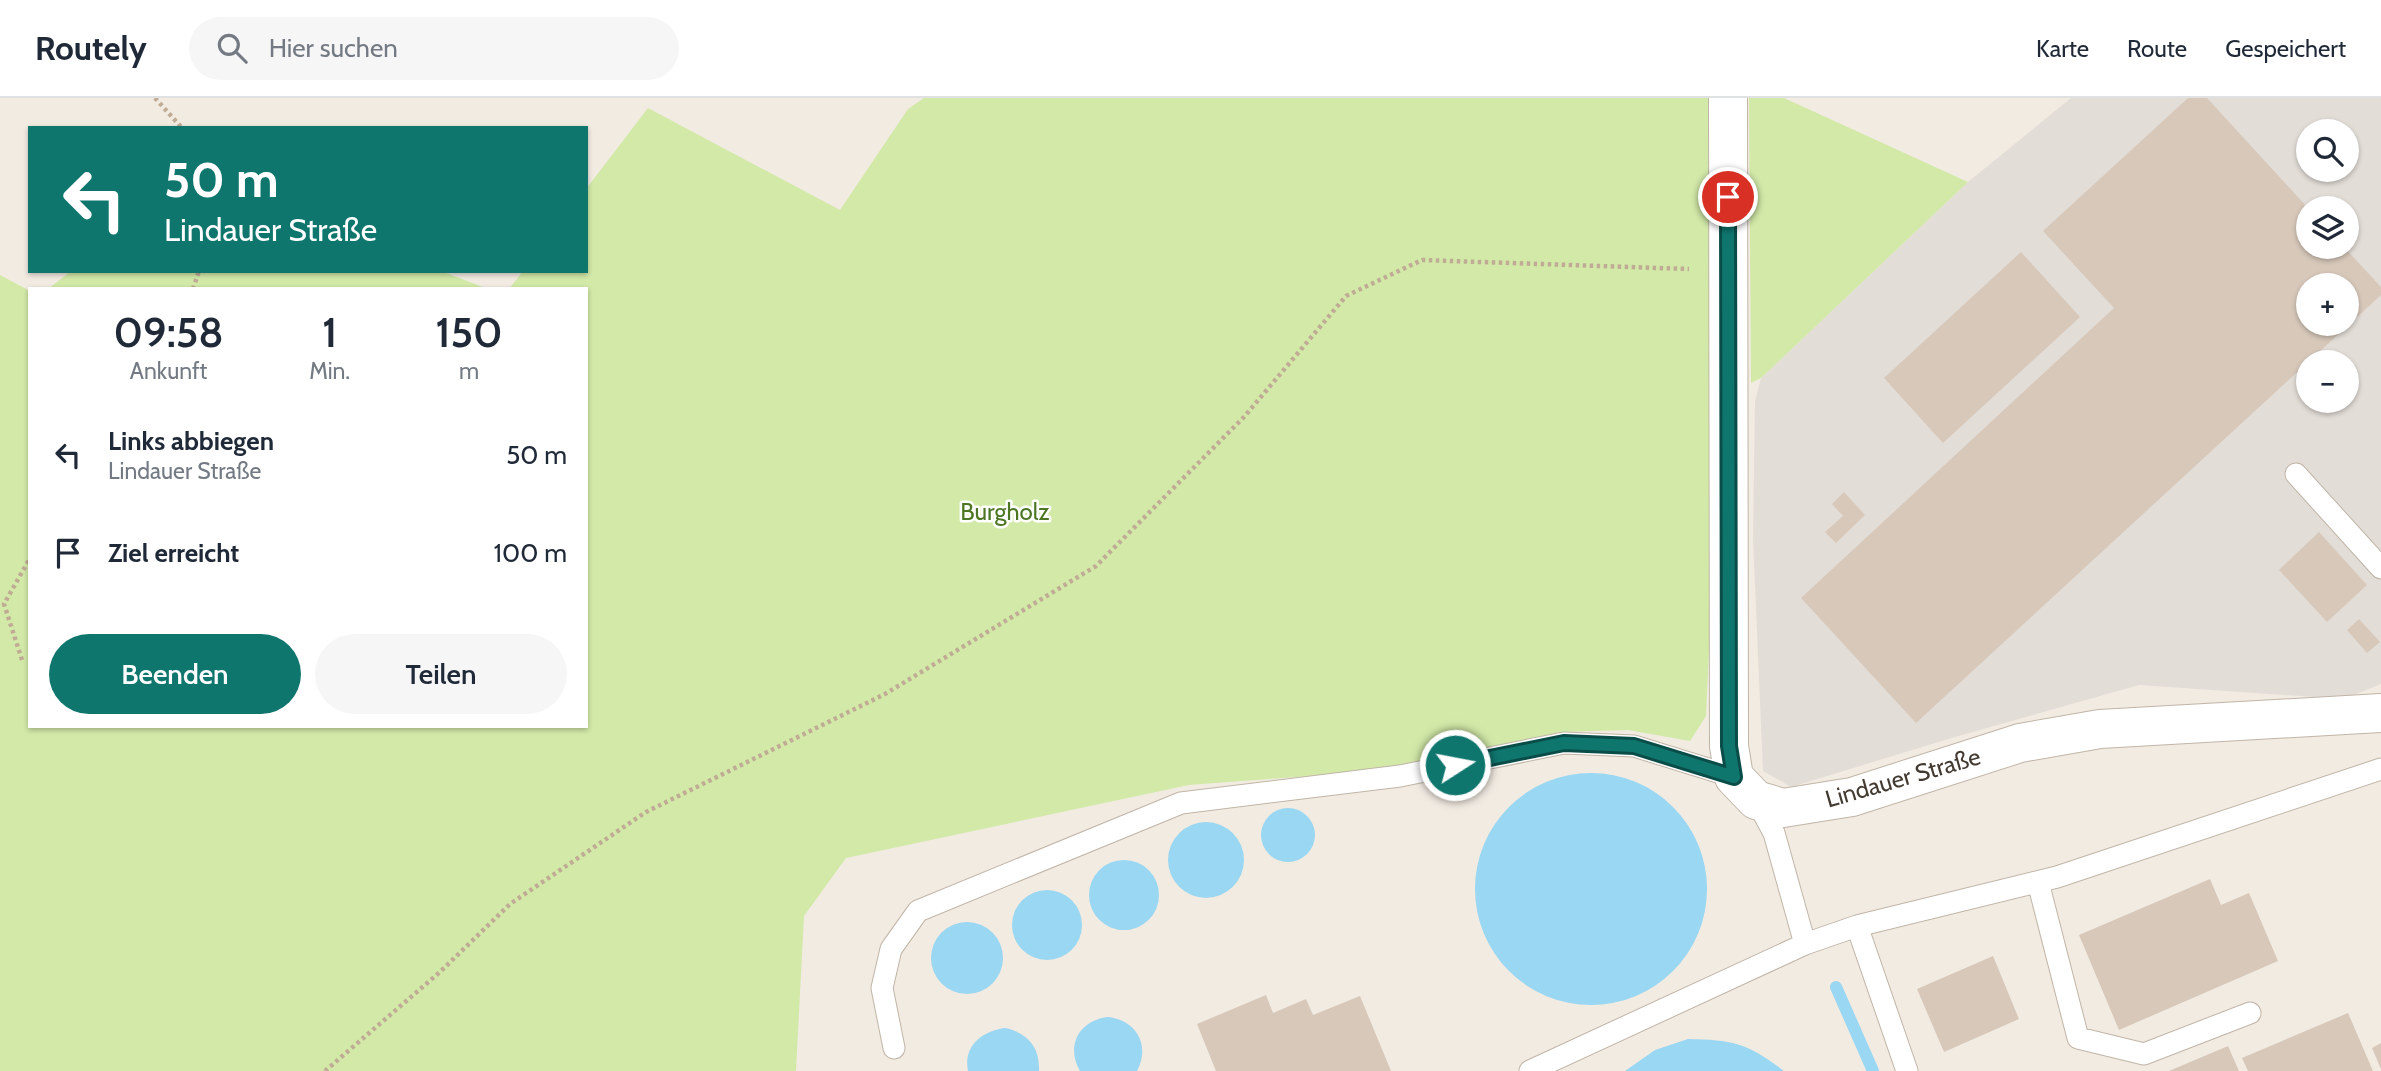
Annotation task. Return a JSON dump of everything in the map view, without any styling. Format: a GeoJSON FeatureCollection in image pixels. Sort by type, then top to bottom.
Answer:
{"type":"FeatureCollection","features":[{"type":"Feature","properties":{"kind":"street"},"geometry":{"type":"LineString","coordinates":[[1728,98],[1729,746],[1745,788]]}},
{"type":"Feature","properties":{"kind":"street","name":"Lindauer Straße"},"geometry":{"type":"LineString","coordinates":[[1745,788],[1783,808],[1852,797],[2021,743],[2100,729],[2381,713]]}},
{"type":"Feature","properties":{"kind":"lane"},"geometry":{"type":"LineString","coordinates":[[2296,474],[2381,568]]}},
{"type":"Feature","properties":{"kind":"lane"},"geometry":{"type":"LineString","coordinates":[[894,1048],[882,988],[891,949],[918,911],[1181,803],[1400,776],[1564,743],[1634,746],[1745,788],[1774,833],[1805,944]]}},
{"type":"Feature","properties":{"kind":"lane"},"geometry":{"type":"LineString","coordinates":[[1530,1071],[1805,944],[1857,926],[2038,881],[2381,769]]}},
{"type":"Feature","properties":{"kind":"lane"},"geometry":{"type":"LineString","coordinates":[[2038,881],[2078,1038],[2144,1054],[2249,1013]]}},
{"type":"Feature","properties":{"kind":"lane"},"geometry":{"type":"LineString","coordinates":[[1857,926],[1907,1071]]}},
{"type":"Feature","properties":{"kind":"path"},"geometry":{"type":"LineString","coordinates":[[155,98],[180,126]]}},
{"type":"Feature","properties":{"kind":"path"},"geometry":{"type":"LineString","coordinates":[[324,1071],[440,972],[509,904],[635,820],[885,694],[1096,566],[1244,417],[1346,296],[1422,260],[1729,271]]}},
{"type":"Feature","properties":{"kind":"path"},"geometry":{"type":"LineString","coordinates":[[22,660],[4,604],[28,562]]}},
{"type":"Feature","properties":{"kind":"shaded area"},"geometry":{"type":"Polygon","coordinates":[[[2071,98],[2381,98],[2381,684],[2344,699],[2139,685],[1791,787],[1763,771],[1753,539],[1755,401],[1761,378],[1968,182],[2071,98]]]}},
{"type":"Feature","properties":{"kind":"green space","name":"Burgholz"},"geometry":{"type":"Polygon","coordinates":[[[924,98],[1715,98],[1715,516],[1706,716],[1690,741],[1628,730],[1560,732],[1400,767],[1189,785],[846,858],[804,916],[796,1071],[0,1071],[0,275],[28,290],[28,728],[588,728],[588,287],[511,287],[521,273],[588,273],[588,186],[648,108],[840,210],[908,109],[924,98]]]}},
{"type":"Feature","properties":{"kind":"green space"},"geometry":{"type":"Polygon","coordinates":[[[1749,98],[1784,98],[1968,182],[1761,378],[1751,383],[1749,98]]]}},
{"type":"Feature","properties":{"kind":"green space"},"geometry":{"type":"Polygon","coordinates":[[[68,273],[446,273],[483,287],[51,287],[68,273]]]}},
{"type":"Feature","properties":{"kind":"water"},"geometry":{"type":"Polygon","coordinates":[[[1591,773],[1635,782],[1673,807],[1698,845],[1707,889],[1698,933],[1673,971],[1635,996],[1591,1005],[1547,996],[1509,971],[1484,933],[1475,889],[1484,845],[1509,807],[1547,782],[1591,773]]]}},
{"type":"Feature","properties":{"kind":"water"},"geometry":{"type":"Polygon","coordinates":[[[1288,808],[1307,816],[1315,835],[1307,854],[1288,862],[1269,854],[1261,835],[1269,816],[1288,808]]]}},
{"type":"Feature","properties":{"kind":"water"},"geometry":{"type":"Polygon","coordinates":[[[1206,822],[1221,825],[1233,833],[1241,845],[1244,860],[1241,875],[1233,887],[1221,895],[1206,898],[1191,895],[1179,887],[1171,875],[1168,860],[1171,845],[1179,833],[1191,825],[1206,822]]]}},
{"type":"Feature","properties":{"kind":"water"},"geometry":{"type":"Polygon","coordinates":[[[1124,860],[1149,870],[1159,895],[1149,920],[1124,930],[1099,920],[1089,895],[1099,870],[1124,860]]]}},
{"type":"Feature","properties":{"kind":"water"},"geometry":{"type":"Polygon","coordinates":[[[1047,890],[1072,900],[1082,925],[1072,950],[1047,960],[1022,950],[1012,925],[1022,900],[1047,890]]]}},
{"type":"Feature","properties":{"kind":"water"},"geometry":{"type":"Polygon","coordinates":[[[974,922],[993,932],[1001,944],[1001,972],[993,984],[981,992],[960,994],[941,984],[933,972],[931,951],[941,932],[953,924],[974,922]]]}},
{"type":"Feature","properties":{"kind":"water"},"geometry":{"type":"Polygon","coordinates":[[[1108,1017],[1126,1023],[1138,1035],[1142,1052],[1137,1071],[1080,1071],[1074,1052],[1078,1035],[1090,1023],[1108,1017]]]}},
{"type":"Feature","properties":{"kind":"water"},"geometry":{"type":"Polygon","coordinates":[[[1005,1028],[1020,1033],[1031,1042],[1039,1062],[1039,1071],[968,1071],[968,1054],[976,1041],[989,1032],[1005,1028]]]}},
{"type":"Feature","properties":{"kind":"water"},"geometry":{"type":"Polygon","coordinates":[[[1688,1039],[1717,1040],[1739,1045],[1760,1054],[1784,1071],[1625,1071],[1655,1050],[1688,1039]]]}},
{"type":"Feature","properties":{"kind":"building"},"geometry":{"type":"Polygon","coordinates":[[[2188,98],[2207,98],[2297,196],[2296,259],[2355,259],[2381,287],[2381,295],[2359,315],[2359,273],[2296,273],[2296,336],[2336,336],[2321,350],[2296,350],[2296,373],[1916,723],[1801,598],[2114,308],[2043,231],[2188,98]]]}},
{"type":"Feature","properties":{"kind":"building"},"geometry":{"type":"Polygon","coordinates":[[[2021,252],[2080,317],[1943,443],[1884,378],[2021,252]]]}},
{"type":"Feature","properties":{"kind":"building"},"geometry":{"type":"Polygon","coordinates":[[[1844,492],[1865,515],[1836,543],[1825,532],[1843,516],[1832,504],[1844,492]]]}},
{"type":"Feature","properties":{"kind":"building"},"geometry":{"type":"Polygon","coordinates":[[[2319,532],[2367,585],[2327,622],[2279,570],[2319,532]]]}},
{"type":"Feature","properties":{"kind":"building"},"geometry":{"type":"Polygon","coordinates":[[[2359,619],[2380,642],[2367,653],[2347,630],[2359,619]]]}},
{"type":"Feature","properties":{"kind":"building"},"geometry":{"type":"Polygon","coordinates":[[[2210,879],[2221,905],[2249,893],[2278,961],[2119,1030],[2079,935],[2210,879]]]}},
{"type":"Feature","properties":{"kind":"building"},"geometry":{"type":"Polygon","coordinates":[[[1993,956],[2019,1019],[1944,1052],[1917,989],[1993,956]]]}},
{"type":"Feature","properties":{"kind":"building"},"geometry":{"type":"Polygon","coordinates":[[[1266,995],[1273,1013],[1306,999],[1313,1015],[1360,996],[1391,1071],[1216,1071],[1197,1024],[1266,995]]]}},
{"type":"Feature","properties":{"kind":"building"},"geometry":{"type":"Polygon","coordinates":[[[2348,1013],[2373,1071],[2248,1071],[2242,1058],[2348,1013]]]}},
{"type":"Feature","properties":{"kind":"building"},"geometry":{"type":"Polygon","coordinates":[[[2381,1043],[2381,1069],[2372,1048],[2381,1043]]]}},
{"type":"Feature","properties":{"kind":"building"},"geometry":{"type":"Polygon","coordinates":[[[2228,1046],[2239,1071],[2169,1071],[2228,1046]]]}},
{"type":"Feature","properties":{"kind":"waterway"},"geometry":{"type":"LineString","coordinates":[[1836,987],[1873,1071]]}},
{"type":"Feature","properties":{"kind":"route"},"geometry":{"type":"LineString","coordinates":[[1455,765],[1564,743],[1634,746],[1734,777],[1729,746],[1728,197]]}}]}
